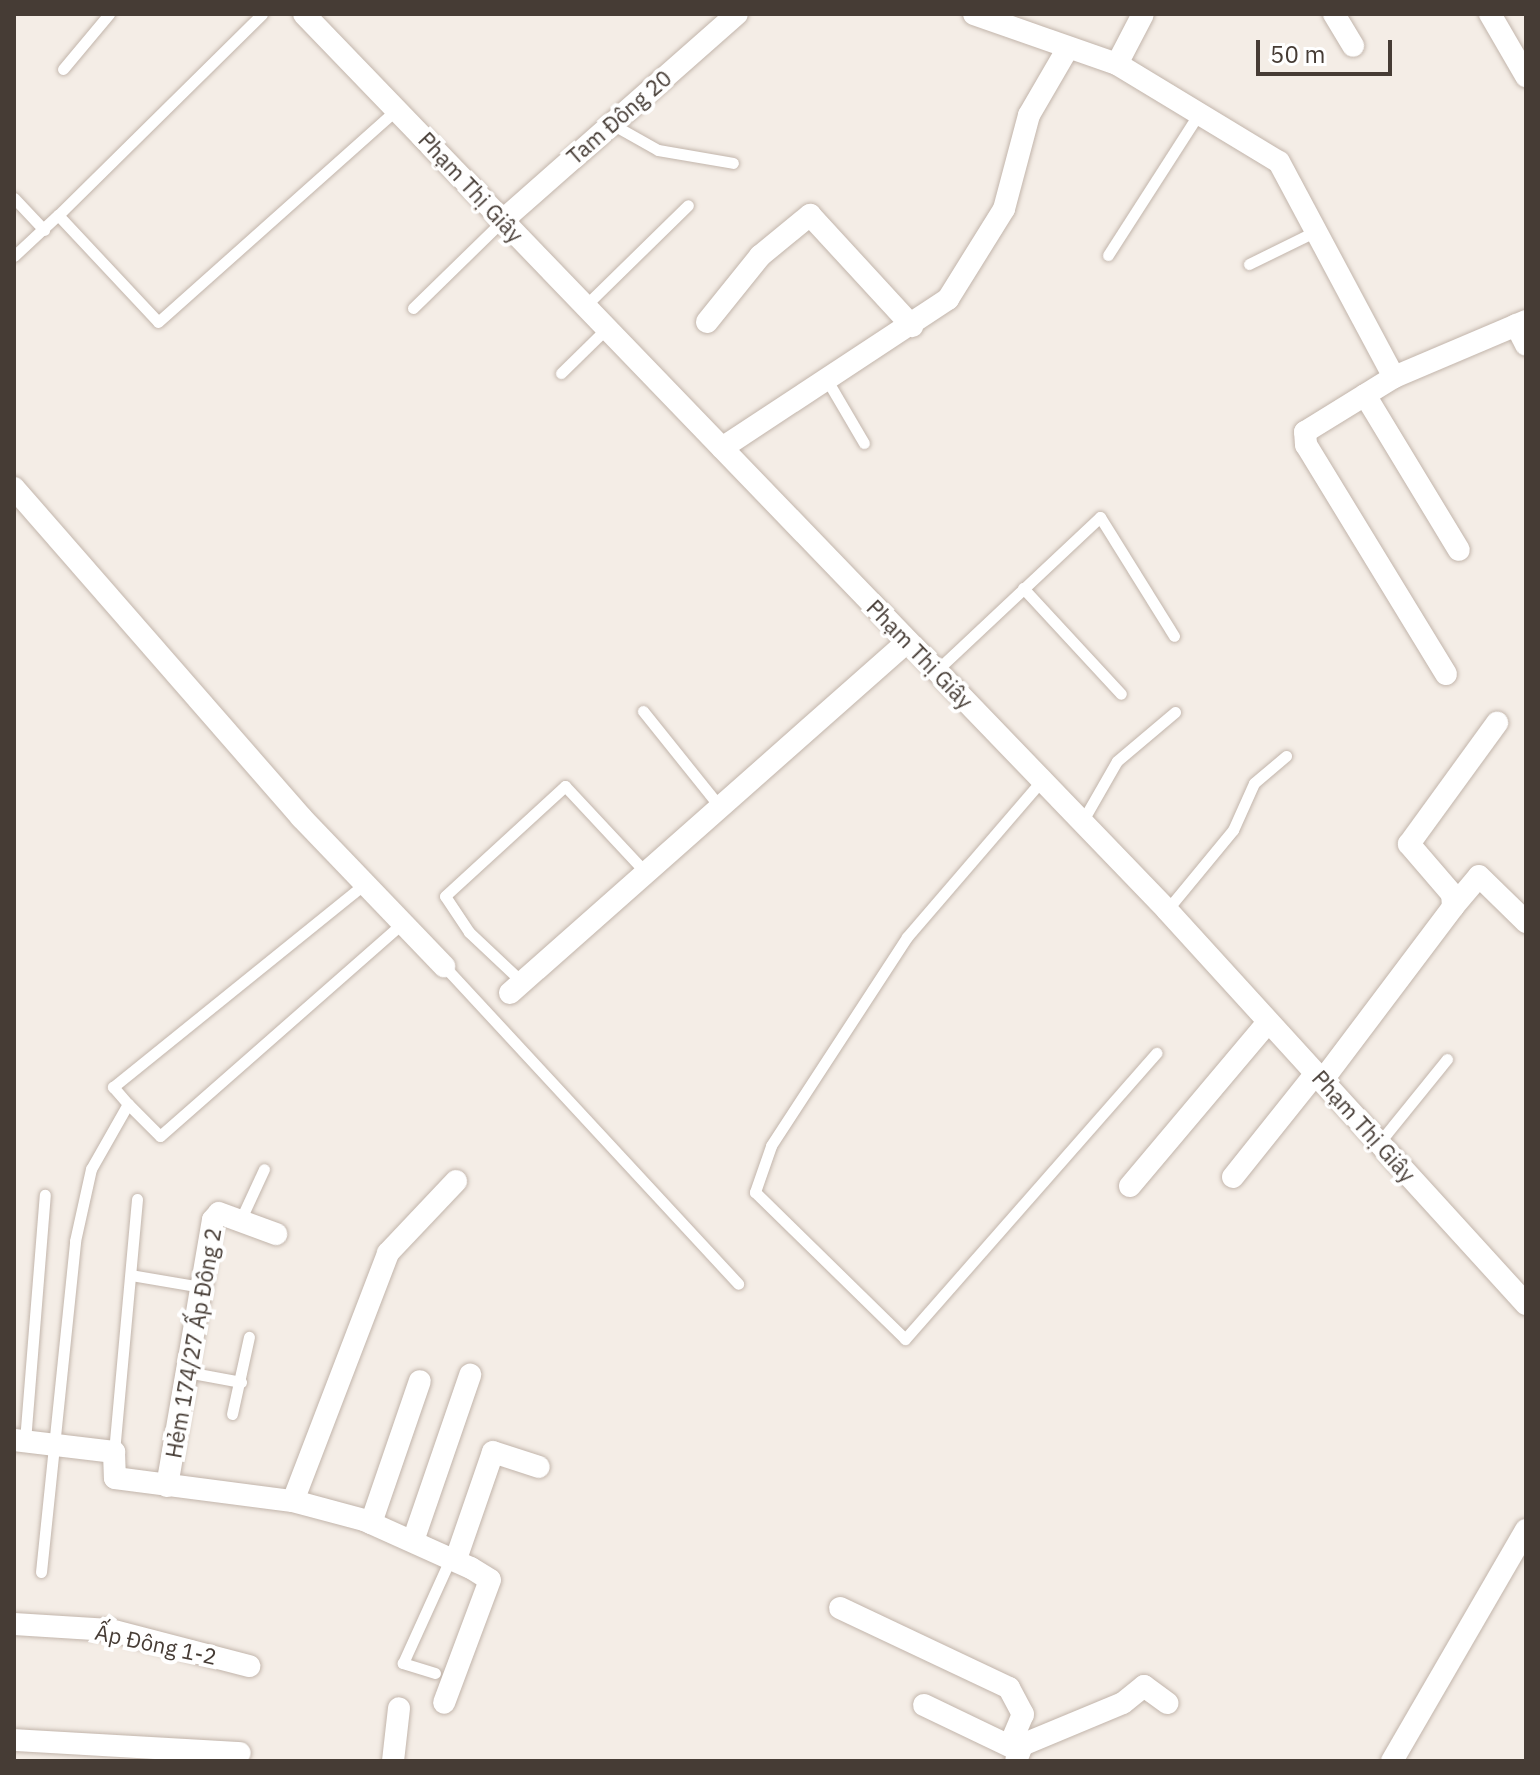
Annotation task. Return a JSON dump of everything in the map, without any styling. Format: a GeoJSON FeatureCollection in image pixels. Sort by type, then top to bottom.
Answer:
{"type":"FeatureCollection","features":[{"type":"Feature","properties":{"kind":"street","name":"Phạm Thị Giây"},"geometry":{"type":"LineString","coordinates":[[304,14],[1167,910],[1379,1143],[1523,1290]]}},
{"type":"Feature","properties":{"kind":"street","name":"Tam Đông 20"},"geometry":{"type":"LineString","coordinates":[[502,221],[737,14]]}},
{"type":"Feature","properties":{"kind":"street"},"geometry":{"type":"LineString","coordinates":[[974,14],[1117,64],[1279,162],[1394,377]]}},
{"type":"Feature","properties":{"kind":"street"},"geometry":{"type":"LineString","coordinates":[[1117,64],[1143,14]]}},
{"type":"Feature","properties":{"kind":"street"},"geometry":{"type":"LineString","coordinates":[[1334,14],[1353,46]]}},
{"type":"Feature","properties":{"kind":"street"},"geometry":{"type":"LineString","coordinates":[[1490,14],[1526,76]]}},
{"type":"Feature","properties":{"kind":"street"},"geometry":{"type":"LineString","coordinates":[[722,448],[912,326],[948,299],[1004,209],[1029,115],[1068,48]]}},
{"type":"Feature","properties":{"kind":"street"},"geometry":{"type":"LineString","coordinates":[[707,322],[760,256],[810,215],[912,326]]}},
{"type":"Feature","properties":{"kind":"street"},"geometry":{"type":"LineString","coordinates":[[1446,674],[1306,445],[1305,432],[1394,377],[1523,331]]}},
{"type":"Feature","properties":{"kind":"street"},"geometry":{"type":"LineString","coordinates":[[1365,395],[1459,550]]}},
{"type":"Feature","properties":{"kind":"street"},"geometry":{"type":"LineString","coordinates":[[14,488],[400,925],[444,966]]}},
{"type":"Feature","properties":{"kind":"street"},"geometry":{"type":"LineString","coordinates":[[516,988],[908,641]]}},
{"type":"Feature","properties":{"kind":"street"},"geometry":{"type":"LineString","coordinates":[[1453,907],[1452,894],[1409,844],[1497,723]]}},
{"type":"Feature","properties":{"kind":"street"},"geometry":{"type":"LineString","coordinates":[[1233,1177],[1319,1077],[1479,876],[1526,922]]}},
{"type":"Feature","properties":{"kind":"street"},"geometry":{"type":"LineString","coordinates":[[1130,1186],[1268,1022]]}},
{"type":"Feature","properties":{"kind":"street"},"geometry":{"type":"LineString","coordinates":[[293,1501],[388,1253],[456,1181]]}},
{"type":"Feature","properties":{"kind":"street","name":"Hẻm 174/27 Ấp Đông 2"},"geometry":{"type":"LineString","coordinates":[[167,1486],[213,1220],[219,1213],[276,1234]]}},
{"type":"Feature","properties":{"kind":"street"},"geometry":{"type":"LineString","coordinates":[[413,1541],[470,1375]]}},
{"type":"Feature","properties":{"kind":"street"},"geometry":{"type":"LineString","coordinates":[[371,1523],[420,1381]]}},
{"type":"Feature","properties":{"kind":"street"},"geometry":{"type":"LineString","coordinates":[[19,1441],[114,1452],[115,1478],[293,1501],[371,1523],[454,1558],[490,1580],[444,1703]]}},
{"type":"Feature","properties":{"kind":"street"},"geometry":{"type":"LineString","coordinates":[[454,1558],[493,1452],[539,1467]]}},
{"type":"Feature","properties":{"kind":"street"},"geometry":{"type":"LineString","coordinates":[[1392,1761],[1526,1530]]}},
{"type":"Feature","properties":{"kind":"street"},"geometry":{"type":"LineString","coordinates":[[840,1608],[1009,1688],[1023,1714],[1013,1738],[1019,1752]]}},
{"type":"Feature","properties":{"kind":"street","name":"Ấp Đông 1-2"},"geometry":{"type":"LineString","coordinates":[[14,1624],[110,1630],[249,1666]]}},
{"type":"Feature","properties":{"kind":"street"},"geometry":{"type":"LineString","coordinates":[[1019,1752],[1123,1703],[1144,1686],[1167,1703]]}},
{"type":"Feature","properties":{"kind":"street"},"geometry":{"type":"LineString","coordinates":[[924,1705],[1019,1752]]}},
{"type":"Feature","properties":{"kind":"street"},"geometry":{"type":"LineString","coordinates":[[393,1761],[399,1708]]}},
{"type":"Feature","properties":{"kind":"street"},"geometry":{"type":"LineString","coordinates":[[14,1740],[240,1753]]}},
{"type":"Feature","properties":{"kind":"lane"},"geometry":{"type":"LineString","coordinates":[[63,69],[109,14]]}},
{"type":"Feature","properties":{"kind":"lane"},"geometry":{"type":"LineString","coordinates":[[14,256],[262,14]]}},
{"type":"Feature","properties":{"kind":"lane"},"geometry":{"type":"LineString","coordinates":[[58,215],[158,322],[397,109]]}},
{"type":"Feature","properties":{"kind":"lane"},"geometry":{"type":"LineString","coordinates":[[1108,255],[1199,113]]}},
{"type":"Feature","properties":{"kind":"lane"},"geometry":{"type":"LineString","coordinates":[[610,123],[658,150],[733,163]]}},
{"type":"Feature","properties":{"kind":"lane"},"geometry":{"type":"LineString","coordinates":[[14,198],[44,230]]}},
{"type":"Feature","properties":{"kind":"lane"},"geometry":{"type":"LineString","coordinates":[[585,306],[688,205]]}},
{"type":"Feature","properties":{"kind":"lane"},"geometry":{"type":"LineString","coordinates":[[413,308],[502,221]]}},
{"type":"Feature","properties":{"kind":"lane"},"geometry":{"type":"LineString","coordinates":[[1249,264],[1316,231]]}},
{"type":"Feature","properties":{"kind":"lane"},"geometry":{"type":"LineString","coordinates":[[561,373],[607,328]]}},
{"type":"Feature","properties":{"kind":"lane"},"geometry":{"type":"LineString","coordinates":[[827,380],[864,443]]}},
{"type":"Feature","properties":{"kind":"lane"},"geometry":{"type":"LineString","coordinates":[[936,671],[1100,517],[1174,636]]}},
{"type":"Feature","properties":{"kind":"lane"},"geometry":{"type":"LineString","coordinates":[[1023,588],[1121,694]]}},
{"type":"Feature","properties":{"kind":"lane"},"geometry":{"type":"LineString","coordinates":[[643,711],[720,807]]}},
{"type":"Feature","properties":{"kind":"lane"},"geometry":{"type":"LineString","coordinates":[[1082,822],[1117,761],[1175,712]]}},
{"type":"Feature","properties":{"kind":"lane"},"geometry":{"type":"LineString","coordinates":[[1167,910],[1233,830],[1254,783],[1286,756]]}},
{"type":"Feature","properties":{"kind":"lane"},"geometry":{"type":"LineString","coordinates":[[1042,780],[907,937],[771,1146],[755,1192],[905,1339],[1156,1053]]}},
{"type":"Feature","properties":{"kind":"lane"},"geometry":{"type":"LineString","coordinates":[[516,988],[469,932],[445,896],[565,786],[646,873]]}},
{"type":"Feature","properties":{"kind":"lane"},"geometry":{"type":"LineString","coordinates":[[365,884],[113,1087],[160,1136],[400,925]]}},
{"type":"Feature","properties":{"kind":"lane"},"geometry":{"type":"LineString","coordinates":[[444,966],[738,1284]]}},
{"type":"Feature","properties":{"kind":"lane"},"geometry":{"type":"LineString","coordinates":[[1379,1143],[1447,1059]]}},
{"type":"Feature","properties":{"kind":"lane"},"geometry":{"type":"LineString","coordinates":[[41,1572],[75,1241],[91,1169],[128,1104]]}},
{"type":"Feature","properties":{"kind":"lane"},"geometry":{"type":"LineString","coordinates":[[240,1221],[264,1169]]}},
{"type":"Feature","properties":{"kind":"lane"},"geometry":{"type":"LineString","coordinates":[[19,1441],[45,1195]]}},
{"type":"Feature","properties":{"kind":"lane"},"geometry":{"type":"LineString","coordinates":[[114,1452],[137,1199]]}},
{"type":"Feature","properties":{"kind":"lane"},"geometry":{"type":"LineString","coordinates":[[131,1275],[201,1287]]}},
{"type":"Feature","properties":{"kind":"lane"},"geometry":{"type":"LineString","coordinates":[[232,1414],[249,1337]]}},
{"type":"Feature","properties":{"kind":"lane"},"geometry":{"type":"LineString","coordinates":[[187,1372],[241,1382]]}},
{"type":"Feature","properties":{"kind":"lane"},"geometry":{"type":"LineString","coordinates":[[435,1673],[403,1663],[454,1558]]}}]}
